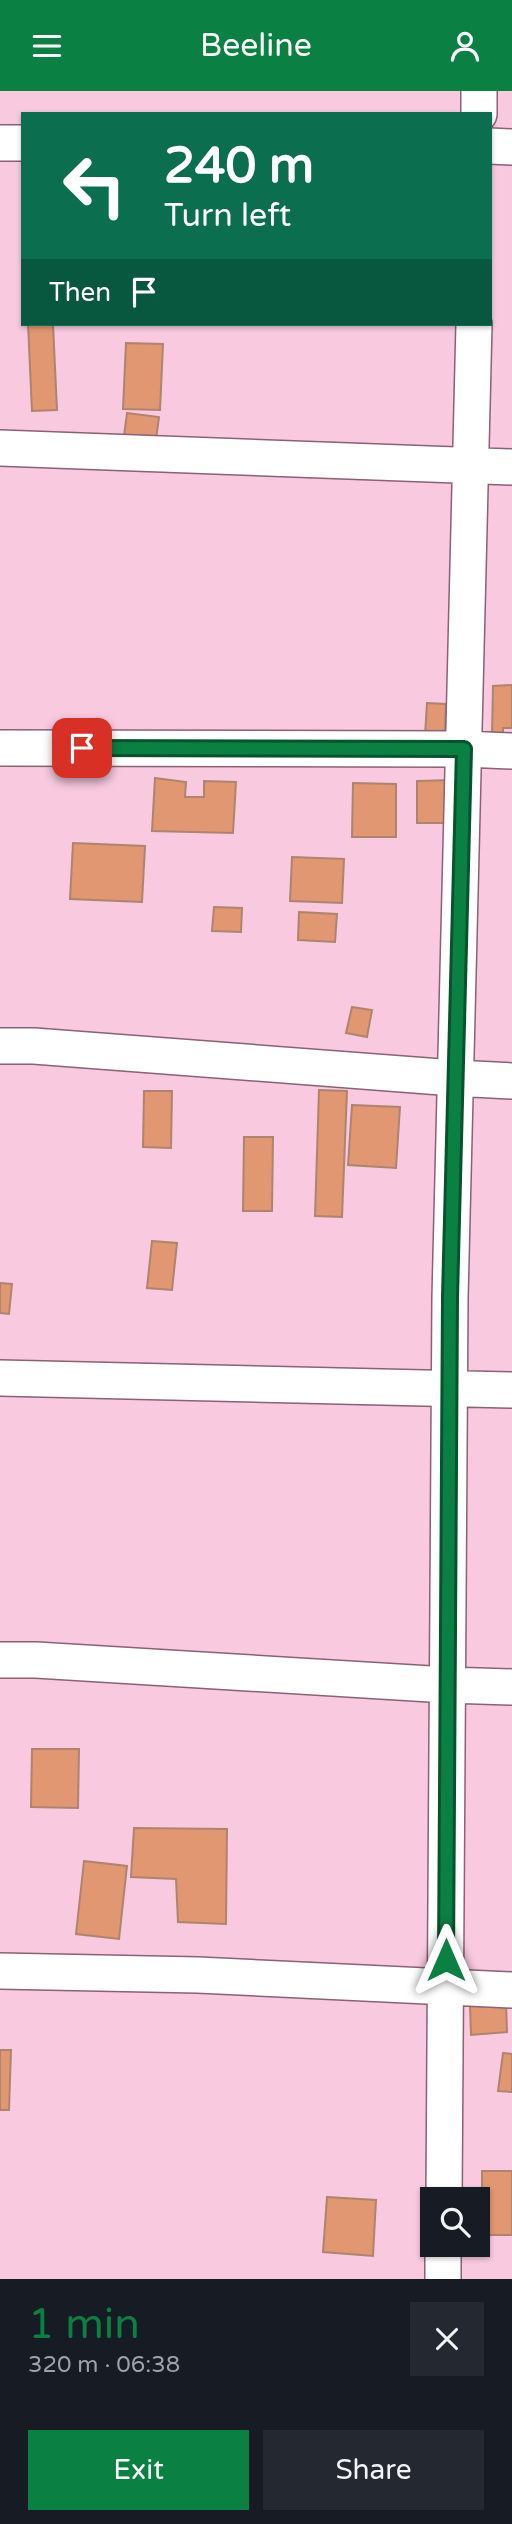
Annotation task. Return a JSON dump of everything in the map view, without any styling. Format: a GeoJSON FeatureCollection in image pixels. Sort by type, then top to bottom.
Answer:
{"type":"FeatureCollection","features":[{"type":"Feature","properties":{"kind":"street"},"geometry":{"type":"LineString","coordinates":[[479,91],[479,112]]}},
{"type":"Feature","properties":{"kind":"street"},"geometry":{"type":"LineString","coordinates":[[0,143],[21,143]]}},
{"type":"Feature","properties":{"kind":"street"},"geometry":{"type":"LineString","coordinates":[[492,146],[512,147]]}},
{"type":"Feature","properties":{"kind":"street"},"geometry":{"type":"LineString","coordinates":[[444,2187],[449,1390],[454,1078],[474,326]]}},
{"type":"Feature","properties":{"kind":"street"},"geometry":{"type":"LineString","coordinates":[[0,448],[512,467]]}},
{"type":"Feature","properties":{"kind":"street"},"geometry":{"type":"LineString","coordinates":[[0,748],[512,751]]}},
{"type":"Feature","properties":{"kind":"street"},"geometry":{"type":"LineString","coordinates":[[0,1046],[33,1046],[512,1081]]}},
{"type":"Feature","properties":{"kind":"street"},"geometry":{"type":"LineString","coordinates":[[0,1378],[512,1390]]}},
{"type":"Feature","properties":{"kind":"street"},"geometry":{"type":"LineString","coordinates":[[0,1660],[512,1687]]}},
{"type":"Feature","properties":{"kind":"street"},"geometry":{"type":"LineString","coordinates":[[0,1971],[198,1975],[512,1990]]}},
{"type":"Feature","properties":{"kind":"street"},"geometry":{"type":"LineString","coordinates":[[443,2257],[443,2279]]}},
{"type":"Feature","properties":{"kind":"building"},"geometry":{"type":"Polygon","coordinates":[[[28,326],[53,326],[57,410],[32,411],[28,326]]]}},
{"type":"Feature","properties":{"kind":"building"},"geometry":{"type":"Polygon","coordinates":[[[126,343],[163,344],[160,410],[123,409],[126,343]]]}},
{"type":"Feature","properties":{"kind":"building"},"geometry":{"type":"Polygon","coordinates":[[[127,413],[159,417],[156,440],[124,436],[127,413]]]}},
{"type":"Feature","properties":{"kind":"building"},"geometry":{"type":"Polygon","coordinates":[[[512,685],[512,728],[503,728],[503,735],[492,734],[493,686],[512,685]]]}},
{"type":"Feature","properties":{"kind":"building"},"geometry":{"type":"Polygon","coordinates":[[[427,703],[446,704],[445,736],[425,735],[427,703]]]}},
{"type":"Feature","properties":{"kind":"building"},"geometry":{"type":"Polygon","coordinates":[[[155,778],[186,782],[185,797],[204,797],[204,781],[236,782],[233,833],[152,831],[155,778]]]}},
{"type":"Feature","properties":{"kind":"building"},"geometry":{"type":"Polygon","coordinates":[[[454,780],[454,823],[417,823],[417,781],[454,780]]]}},
{"type":"Feature","properties":{"kind":"building"},"geometry":{"type":"Polygon","coordinates":[[[353,783],[396,784],[396,837],[352,837],[353,783]]]}},
{"type":"Feature","properties":{"kind":"building"},"geometry":{"type":"Polygon","coordinates":[[[73,843],[145,846],[142,902],[70,899],[73,843]]]}},
{"type":"Feature","properties":{"kind":"building"},"geometry":{"type":"Polygon","coordinates":[[[292,857],[344,859],[342,903],[290,901],[292,857]]]}},
{"type":"Feature","properties":{"kind":"building"},"geometry":{"type":"Polygon","coordinates":[[[214,907],[242,908],[241,932],[212,931],[214,907]]]}},
{"type":"Feature","properties":{"kind":"building"},"geometry":{"type":"Polygon","coordinates":[[[299,912],[337,914],[335,942],[298,940],[299,912]]]}},
{"type":"Feature","properties":{"kind":"building"},"geometry":{"type":"Polygon","coordinates":[[[352,1007],[372,1010],[367,1037],[346,1033],[352,1007]]]}},
{"type":"Feature","properties":{"kind":"building"},"geometry":{"type":"Polygon","coordinates":[[[319,1090],[347,1091],[342,1217],[315,1216],[319,1090]]]}},
{"type":"Feature","properties":{"kind":"building"},"geometry":{"type":"Polygon","coordinates":[[[144,1091],[172,1091],[171,1148],[143,1147],[144,1091]]]}},
{"type":"Feature","properties":{"kind":"building"},"geometry":{"type":"Polygon","coordinates":[[[352,1105],[400,1107],[396,1168],[348,1165],[352,1105]]]}},
{"type":"Feature","properties":{"kind":"building"},"geometry":{"type":"Polygon","coordinates":[[[244,1137],[273,1137],[272,1211],[243,1211],[244,1137]]]}},
{"type":"Feature","properties":{"kind":"building"},"geometry":{"type":"Polygon","coordinates":[[[152,1241],[177,1243],[172,1290],[147,1288],[152,1241]]]}},
{"type":"Feature","properties":{"kind":"building"},"geometry":{"type":"Polygon","coordinates":[[[0,1283],[12,1284],[9,1314],[0,1313],[0,1283]]]}},
{"type":"Feature","properties":{"kind":"building"},"geometry":{"type":"Polygon","coordinates":[[[32,1749],[79,1749],[78,1808],[31,1807],[32,1749]]]}},
{"type":"Feature","properties":{"kind":"building"},"geometry":{"type":"Polygon","coordinates":[[[134,1828],[227,1829],[226,1924],[178,1922],[176,1879],[131,1877],[134,1828]]]}},
{"type":"Feature","properties":{"kind":"building"},"geometry":{"type":"Polygon","coordinates":[[[84,1861],[127,1866],[119,1939],[76,1934],[84,1861]]]}},
{"type":"Feature","properties":{"kind":"building"},"geometry":{"type":"Polygon","coordinates":[[[506,2003],[507,2032],[471,2035],[470,2006],[506,2003]]]}},
{"type":"Feature","properties":{"kind":"building"},"geometry":{"type":"Polygon","coordinates":[[[0,2050],[11,2050],[9,2110],[0,2110],[0,2050]]]}},
{"type":"Feature","properties":{"kind":"building"},"geometry":{"type":"Polygon","coordinates":[[[503,2053],[512,2054],[512,2092],[498,2091],[503,2053]]]}},
{"type":"Feature","properties":{"kind":"building"},"geometry":{"type":"Polygon","coordinates":[[[482,2171],[512,2171],[512,2235],[490,2235],[490,2187],[482,2187],[482,2171]]]}},
{"type":"Feature","properties":{"kind":"building"},"geometry":{"type":"Polygon","coordinates":[[[327,2197],[376,2200],[373,2256],[323,2252],[327,2197]]]}},
{"type":"Feature","properties":{"kind":"route"},"geometry":{"type":"LineString","coordinates":[[82,748],[464,749],[450,1297],[446,1960]]}}]}
